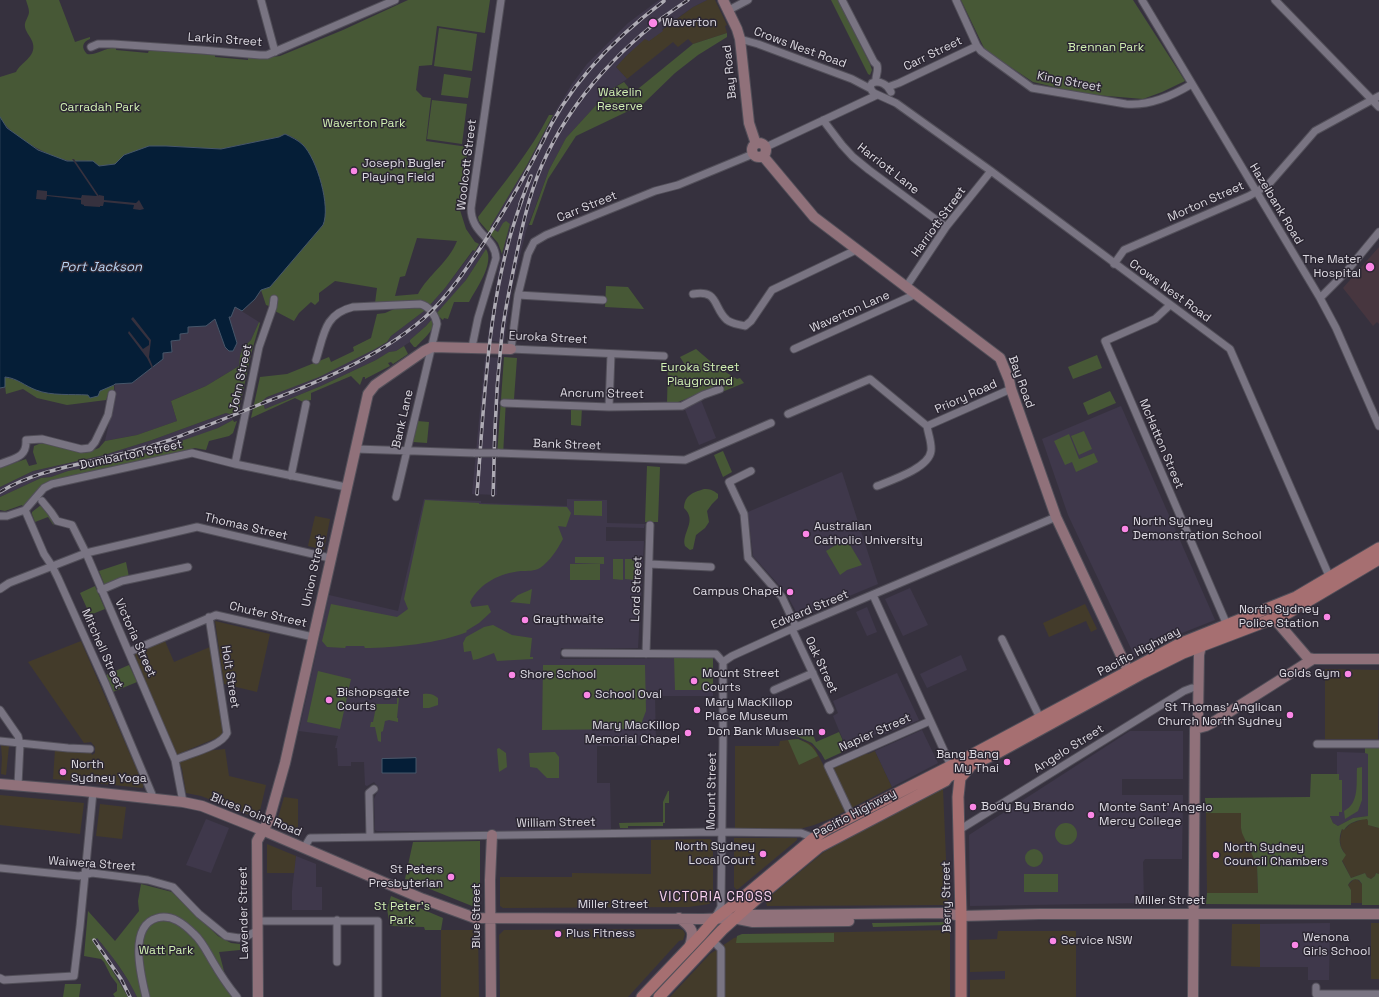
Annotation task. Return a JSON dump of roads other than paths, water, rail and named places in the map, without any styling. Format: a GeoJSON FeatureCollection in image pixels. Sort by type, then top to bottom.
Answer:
{"type":"FeatureCollection","features":[{"type":"Feature","properties":{"kind":"main road","name":"Pacific Highway"},"geometry":{"type":"LineString","coordinates":[[642,997],[715,919],[814,838],[1040,718],[1130,675],[1189,651],[1199,641],[1227,625],[1286,602],[1330,578],[1379,548]]}},
{"type":"Feature","properties":{"kind":"main road","name":"Pacific Highway"},"geometry":{"type":"LineString","coordinates":[[913,785],[926,785],[940,778],[948,777],[972,765],[1130,675],[1179,644],[1199,641],[1276,618],[1305,604],[1379,559]]}},
{"type":"Feature","properties":{"kind":"main road","name":"Berry Street"},"geometry":{"type":"LineString","coordinates":[[961,997],[961,916],[958,797],[960,778],[972,765]]}},
{"type":"Feature","properties":{"kind":"main road","name":"Pacific Highway"},"geometry":{"type":"LineString","coordinates":[[659,997],[710,941],[819,847],[945,781],[948,777]]}},
{"type":"Feature","properties":{"kind":"main road","name":"Berry Street"},"geometry":{"type":"LineString","coordinates":[[948,777],[952,781],[958,797]]}},
{"type":"Feature","properties":{"kind":"street"},"geometry":{"type":"LineString","coordinates":[[261,0],[275,52]]}},
{"type":"Feature","properties":{"kind":"street","name":"Larkin Street"},"geometry":{"type":"LineString","coordinates":[[91,48],[98,44],[113,44],[198,49],[260,55],[275,52],[395,0]]}},
{"type":"Feature","properties":{"kind":"street","name":"Woolcott Street"},"geometry":{"type":"LineString","coordinates":[[472,348],[478,318],[496,258],[494,249],[474,224],[471,208],[501,0]]}},
{"type":"Feature","properties":{"kind":"street","name":"Bay Road"},"geometry":{"type":"LineString","coordinates":[[723,0],[729,10],[740,39],[749,124],[756,144]]}},
{"type":"Feature","properties":{"kind":"street"},"geometry":{"type":"LineString","coordinates":[[729,10],[748,0]]}},
{"type":"Feature","properties":{"kind":"street"},"geometry":{"type":"LineString","coordinates":[[765,152],[763,144],[756,144],[752,147],[753,154],[759,158],[765,152],[823,120],[864,101],[879,90],[877,65],[874,62],[842,0]]}},
{"type":"Feature","properties":{"kind":"street","name":"King Street"},"geometry":{"type":"LineString","coordinates":[[956,0],[977,46],[984,54],[1029,86],[1126,104],[1140,105],[1157,101],[1192,84]]}},
{"type":"Feature","properties":{"kind":"street","name":"Hazelbank Road"},"geometry":{"type":"LineString","coordinates":[[1142,0],[1320,298],[1376,412],[1379,426]]}},
{"type":"Feature","properties":{"kind":"street"},"geometry":{"type":"LineString","coordinates":[[1274,0],[1376,98],[1379,107]]}},
{"type":"Feature","properties":{"kind":"street","name":"Crows Nest Road"},"geometry":{"type":"LineString","coordinates":[[740,39],[758,44],[879,90],[991,171],[1230,349],[1330,578]]}},
{"type":"Feature","properties":{"kind":"street","name":"Carr Street"},"geometry":{"type":"LineString","coordinates":[[879,90],[899,83],[977,46]]}},
{"type":"Feature","properties":{"kind":"street","name":"Morton Street"},"geometry":{"type":"LineString","coordinates":[[1114,264],[1124,250],[1256,192],[1268,185],[1315,131],[1376,98]]}},
{"type":"Feature","properties":{"kind":"street","name":"Harriott Lane"},"geometry":{"type":"LineString","coordinates":[[823,120],[853,157],[946,227]]}},
{"type":"Feature","properties":{"kind":"street","name":"Bay Road"},"geometry":{"type":"LineString","coordinates":[[765,152],[814,217],[1000,358],[1056,517],[1130,675]]}},
{"type":"Feature","properties":{"kind":"street","name":"Carr Street"},"geometry":{"type":"LineString","coordinates":[[511,349],[518,295],[530,250],[537,240],[655,191],[678,185],[753,154]]}},
{"type":"Feature","properties":{"kind":"street","name":"Harriott Street"},"geometry":{"type":"LineString","coordinates":[[906,287],[946,227],[991,171]]}},
{"type":"Feature","properties":{"kind":"street"},"geometry":{"type":"LineString","coordinates":[[1320,298],[1346,272],[1379,232]]}},
{"type":"Feature","properties":{"kind":"street"},"geometry":{"type":"LineString","coordinates":[[693,294],[702,293],[712,298],[725,318],[732,323],[745,326],[751,321],[772,290],[856,250]]}},
{"type":"Feature","properties":{"kind":"street","name":"Waverton Lane"},"geometry":{"type":"LineString","coordinates":[[794,349],[916,294]]}},
{"type":"Feature","properties":{"kind":"street"},"geometry":{"type":"LineString","coordinates":[[518,295],[603,300]]}},
{"type":"Feature","properties":{"kind":"street","name":"John Street"},"geometry":{"type":"LineString","coordinates":[[235,464],[259,347],[274,299]]}},
{"type":"Feature","properties":{"kind":"street","name":"Bank Lane"},"geometry":{"type":"LineString","coordinates":[[316,360],[327,324],[339,312],[353,307],[420,304],[425,305],[434,315],[437,322],[432,347],[396,497]]}},
{"type":"Feature","properties":{"kind":"street","name":"McHatton Street"},"geometry":{"type":"LineString","coordinates":[[1170,305],[1155,319],[1105,341],[1227,625]]}},
{"type":"Feature","properties":{"kind":"street","name":"Euroka Street"},"geometry":{"type":"LineString","coordinates":[[432,347],[664,356]]}},
{"type":"Feature","properties":{"kind":"street","name":"Union Street"},"geometry":{"type":"LineString","coordinates":[[262,830],[269,820],[281,777],[369,390],[424,351],[432,347]]}},
{"type":"Feature","properties":{"kind":"street"},"geometry":{"type":"LineString","coordinates":[[609,407],[611,354]]}},
{"type":"Feature","properties":{"kind":"street"},"geometry":{"type":"LineString","coordinates":[[788,414],[870,379],[927,426]]}},
{"type":"Feature","properties":{"kind":"street","name":"Ancrum Street"},"geometry":{"type":"LineString","coordinates":[[504,403],[609,407],[682,406],[703,395],[720,389]]}},
{"type":"Feature","properties":{"kind":"street","name":"Priory Road"},"geometry":{"type":"LineString","coordinates":[[877,486],[917,468],[927,461],[931,452],[927,426],[1011,389]]}},
{"type":"Feature","properties":{"kind":"street"},"geometry":{"type":"LineString","coordinates":[[0,464],[22,455],[26,449],[26,440],[45,439],[81,449],[90,448],[94,444],[108,415],[112,394]]}},
{"type":"Feature","properties":{"kind":"street"},"geometry":{"type":"LineString","coordinates":[[291,476],[306,404]]}},
{"type":"Feature","properties":{"kind":"street","name":"Bank Street"},"geometry":{"type":"LineString","coordinates":[[355,449],[686,460],[771,423]]}},
{"type":"Feature","properties":{"kind":"street","name":"Dumbarton Street"},"geometry":{"type":"LineString","coordinates":[[25,510],[44,488],[52,484],[192,453],[235,464],[346,487]]}},
{"type":"Feature","properties":{"kind":"street","name":"Oak Street"},"geometry":{"type":"LineString","coordinates":[[751,471],[728,482],[744,514],[748,558],[782,597],[830,710]]}},
{"type":"Feature","properties":{"kind":"street","name":"Victoria Street"},"geometry":{"type":"LineString","coordinates":[[42,501],[52,512],[57,522],[72,524],[86,553],[175,760],[183,802]]}},
{"type":"Feature","properties":{"kind":"street"},"geometry":{"type":"LineString","coordinates":[[0,516],[7,516],[25,510]]}},
{"type":"Feature","properties":{"kind":"street","name":"Mitchell Street"},"geometry":{"type":"LineString","coordinates":[[25,510],[44,554],[52,566],[106,685],[154,799]]}},
{"type":"Feature","properties":{"kind":"street","name":"Edward Street"},"geometry":{"type":"LineString","coordinates":[[723,662],[732,656],[794,628],[1056,517]]}},
{"type":"Feature","properties":{"kind":"street","name":"Lord Street"},"geometry":{"type":"LineString","coordinates":[[646,654],[650,525]]}},
{"type":"Feature","properties":{"kind":"street","name":"Thomas Street"},"geometry":{"type":"LineString","coordinates":[[0,590],[9,583],[86,553],[196,527],[330,558]]}},
{"type":"Feature","properties":{"kind":"street"},"geometry":{"type":"LineString","coordinates":[[649,564],[711,567]]}},
{"type":"Feature","properties":{"kind":"street"},"geometry":{"type":"LineString","coordinates":[[101,590],[122,581],[188,567]]}},
{"type":"Feature","properties":{"kind":"street"},"geometry":{"type":"LineString","coordinates":[[873,595],[951,766]]}},
{"type":"Feature","properties":{"kind":"street","name":"Chuter Street"},"geometry":{"type":"LineString","coordinates":[[129,652],[216,615],[313,637]]}},
{"type":"Feature","properties":{"kind":"street","name":"Holt Street"},"geometry":{"type":"LineString","coordinates":[[175,760],[224,739],[227,730],[209,617]]}},
{"type":"Feature","properties":{"kind":"street"},"geometry":{"type":"LineString","coordinates":[[1276,618],[1278,623],[1305,655],[1313,659],[1379,659]]}},
{"type":"Feature","properties":{"kind":"street"},"geometry":{"type":"LineString","coordinates":[[1002,639],[1040,718]]}},
{"type":"Feature","properties":{"kind":"street"},"geometry":{"type":"LineString","coordinates":[[1193,997],[1195,729],[1198,716],[1199,641]]}},
{"type":"Feature","properties":{"kind":"street"},"geometry":{"type":"LineString","coordinates":[[1189,651],[1192,660],[1192,716],[1195,729]]}},
{"type":"Feature","properties":{"kind":"street"},"geometry":{"type":"LineString","coordinates":[[565,654],[716,654],[723,662]]}},
{"type":"Feature","properties":{"kind":"street"},"geometry":{"type":"LineString","coordinates":[[1195,729],[1212,723],[1313,659]]}},
{"type":"Feature","properties":{"kind":"street","name":"Mount Street"},"geometry":{"type":"LineString","coordinates":[[715,919],[721,907],[723,833],[723,662]]}},
{"type":"Feature","properties":{"kind":"street"},"geometry":{"type":"LineString","coordinates":[[774,690],[813,673]]}},
{"type":"Feature","properties":{"kind":"street","name":"Angelo Street"},"geometry":{"type":"LineString","coordinates":[[959,830],[1165,702],[1192,688]]}},
{"type":"Feature","properties":{"kind":"street"},"geometry":{"type":"LineString","coordinates":[[0,710],[18,736],[20,744],[18,785]]}},
{"type":"Feature","properties":{"kind":"street","name":"Napier Street"},"geometry":{"type":"LineString","coordinates":[[852,817],[828,766],[930,721]]}},
{"type":"Feature","properties":{"kind":"street"},"geometry":{"type":"LineString","coordinates":[[0,741],[20,744],[90,749]]}},
{"type":"Feature","properties":{"kind":"street"},"geometry":{"type":"LineString","coordinates":[[1317,744],[1378,744]]}},
{"type":"Feature","properties":{"kind":"street","name":"Blues Point Road"},"geometry":{"type":"LineString","coordinates":[[0,784],[93,792],[183,802],[202,806],[453,911],[472,918],[490,919]]}},
{"type":"Feature","properties":{"kind":"street"},"geometry":{"type":"LineString","coordinates":[[370,837],[369,793],[374,789]]}},
{"type":"Feature","properties":{"kind":"street"},"geometry":{"type":"LineString","coordinates":[[0,978],[4,980],[74,976],[86,874],[93,792]]}},
{"type":"Feature","properties":{"kind":"street","name":"Lavender Street"},"geometry":{"type":"LineString","coordinates":[[258,997],[256,841],[262,830]]}},
{"type":"Feature","properties":{"kind":"street","name":"William Street"},"geometry":{"type":"LineString","coordinates":[[304,848],[310,838],[801,833],[814,838]]}},
{"type":"Feature","properties":{"kind":"street","name":"Blue Street"},"geometry":{"type":"LineString","coordinates":[[491,997],[490,919],[492,835]]}},
{"type":"Feature","properties":{"kind":"street","name":"Waiwera Street"},"geometry":{"type":"LineString","coordinates":[[0,868],[79,876],[92,873],[148,880],[173,887],[199,914],[226,936],[239,938],[247,936],[257,926]]}},
{"type":"Feature","properties":{"kind":"street","name":"Miller Street"},"geometry":{"type":"LineString","coordinates":[[490,919],[736,918],[750,922],[783,922],[949,919],[961,916],[1039,914],[1379,914]]}},
{"type":"Feature","properties":{"kind":"street"},"geometry":{"type":"LineString","coordinates":[[146,997],[139,959],[141,933],[145,924],[149,921],[165,916],[173,918],[194,933],[200,940],[225,982],[237,997]]}},
{"type":"Feature","properties":{"kind":"street"},"geometry":{"type":"LineString","coordinates":[[679,918],[692,930],[693,937],[689,948]]}},
{"type":"Feature","properties":{"kind":"street"},"geometry":{"type":"LineString","coordinates":[[337,920],[337,962]]}},
{"type":"Feature","properties":{"kind":"street"},"geometry":{"type":"LineString","coordinates":[[257,926],[337,920],[378,921],[378,997]]}},
{"type":"Feature","properties":{"kind":"street"},"geometry":{"type":"LineString","coordinates":[[717,945],[721,949],[721,997]]}},
{"type":"Feature","properties":{"kind":"street"},"geometry":{"type":"LineString","coordinates":[[1316,987],[1316,994],[1379,994]]}},
{"type":"Feature","properties":{"kind":"water","name":"Port Jackson"},"geometry":{"type":"Polygon","coordinates":[[[0,117],[7,128],[38,150],[67,161],[93,161],[99,166],[115,164],[124,155],[149,146],[221,149],[279,137],[285,134],[303,145],[318,172],[324,195],[325,217],[323,225],[270,287],[261,290],[255,299],[242,311],[235,307],[231,317],[229,317],[237,343],[233,351],[229,351],[225,347],[215,319],[206,326],[188,327],[188,333],[180,334],[180,340],[171,341],[172,352],[163,353],[163,359],[132,383],[115,384],[100,391],[98,396],[90,398],[88,395],[42,392],[5,377],[5,387],[0,388],[0,117]]]}},
{"type":"Feature","properties":{"kind":"water"},"geometry":{"type":"Polygon","coordinates":[[[416,758],[416,773],[382,773],[382,759],[416,758]]]}},
{"type":"Feature","properties":{"kind":"railway"},"geometry":{"type":"LineString","coordinates":[[493,495],[497,397],[503,325],[522,228],[537,177],[554,140],[585,93],[622,52],[643,33],[688,0]]}},
{"type":"Feature","properties":{"kind":"railway"},"geometry":{"type":"LineString","coordinates":[[542,143],[565,102],[594,64],[627,31],[664,1]]}},
{"type":"Feature","properties":{"kind":"railway"},"geometry":{"type":"LineString","coordinates":[[0,492],[20,482],[64,467],[129,452],[170,440],[284,395],[347,368],[386,346],[423,319],[457,282],[501,216],[544,139]]}},
{"type":"Feature","properties":{"kind":"railway"},"geometry":{"type":"LineString","coordinates":[[520,204],[531,176]]}},
{"type":"Feature","properties":{"kind":"railway"},"geometry":{"type":"LineString","coordinates":[[477,494],[489,345],[494,308],[510,236],[522,200],[520,204]]}},
{"type":"Feature","properties":{"kind":"railway"},"geometry":{"type":"LineString","coordinates":[[94,940],[121,979],[130,997]]}},
{"type":"Feature","properties":{"kind":"place","name":"Waverton"},"geometry":{"type":"Point","coordinates":[653,23]}},
{"type":"Feature","properties":{"kind":"place","name":"Joseph Bugler Playing Field"},"geometry":{"type":"Point","coordinates":[354,171]}},
{"type":"Feature","properties":{"kind":"place","name":"The Mater Hospital"},"geometry":{"type":"Point","coordinates":[1370,267]}},
{"type":"Feature","properties":{"kind":"place","name":"North Sydney Demonstration School"},"geometry":{"type":"Point","coordinates":[1125,529]}},
{"type":"Feature","properties":{"kind":"place","name":"Australian Catholic University"},"geometry":{"type":"Point","coordinates":[806,534]}},
{"type":"Feature","properties":{"kind":"place","name":"Campus Chapel"},"geometry":{"type":"Point","coordinates":[790,592]}},
{"type":"Feature","properties":{"kind":"place","name":"North Sydney Police Station"},"geometry":{"type":"Point","coordinates":[1327,617]}},
{"type":"Feature","properties":{"kind":"place","name":"Graythwaite"},"geometry":{"type":"Point","coordinates":[525,620]}},
{"type":"Feature","properties":{"kind":"place","name":"Golds Gym"},"geometry":{"type":"Point","coordinates":[1348,674]}},
{"type":"Feature","properties":{"kind":"place","name":"Shore School"},"geometry":{"type":"Point","coordinates":[512,675]}},
{"type":"Feature","properties":{"kind":"place","name":"Mount Street Courts"},"geometry":{"type":"Point","coordinates":[694,681]}},
{"type":"Feature","properties":{"kind":"place","name":"School Oval"},"geometry":{"type":"Point","coordinates":[587,695]}},
{"type":"Feature","properties":{"kind":"place","name":"Bishopsgate Courts"},"geometry":{"type":"Point","coordinates":[329,700]}},
{"type":"Feature","properties":{"kind":"place","name":"Mary MacKillop Place Museum"},"geometry":{"type":"Point","coordinates":[697,710]}},
{"type":"Feature","properties":{"kind":"place","name":"St Thomas' Anglican Church North Sydney"},"geometry":{"type":"Point","coordinates":[1290,715]}},
{"type":"Feature","properties":{"kind":"place","name":"Don Bank Museum"},"geometry":{"type":"Point","coordinates":[822,732]}},
{"type":"Feature","properties":{"kind":"place","name":"Mary MacKillop Memorial Chapel"},"geometry":{"type":"Point","coordinates":[688,733]}},
{"type":"Feature","properties":{"kind":"place","name":"Bang Bang My Thai"},"geometry":{"type":"Point","coordinates":[1007,762]}},
{"type":"Feature","properties":{"kind":"place","name":"North Sydney Yoga"},"geometry":{"type":"Point","coordinates":[63,772]}},
{"type":"Feature","properties":{"kind":"place","name":"Body By Brando"},"geometry":{"type":"Point","coordinates":[973,807]}},
{"type":"Feature","properties":{"kind":"place","name":"Monte Sant' Angelo Mercy College"},"geometry":{"type":"Point","coordinates":[1091,815]}},
{"type":"Feature","properties":{"kind":"place","name":"North Sydney Local Court"},"geometry":{"type":"Point","coordinates":[763,854]}},
{"type":"Feature","properties":{"kind":"place","name":"North Sydney Council Chambers"},"geometry":{"type":"Point","coordinates":[1216,855]}},
{"type":"Feature","properties":{"kind":"place","name":"St Peters Presbyterian"},"geometry":{"type":"Point","coordinates":[451,877]}},
{"type":"Feature","properties":{"kind":"place","name":"Plus Fitness"},"geometry":{"type":"Point","coordinates":[558,934]}},
{"type":"Feature","properties":{"kind":"place","name":"Service NSW"},"geometry":{"type":"Point","coordinates":[1053,941]}},
{"type":"Feature","properties":{"kind":"place","name":"Wenona Girls School"},"geometry":{"type":"Point","coordinates":[1295,945]}},
{"type":"Feature","properties":{"kind":"district","name":"VICTORIA CROSS"},"geometry":{"type":"Point","coordinates":[716,897]}},
{"type":"Feature","properties":{"kind":"park label","name":"Brennan Park"},"geometry":{"type":"Point","coordinates":[1106,48]}},
{"type":"Feature","properties":{"kind":"park label","name":"Wakelin Reserve"},"geometry":{"type":"Point","coordinates":[620,100]}},
{"type":"Feature","properties":{"kind":"park label","name":"Carradah Park"},"geometry":{"type":"Point","coordinates":[100,108]}},
{"type":"Feature","properties":{"kind":"park label","name":"Waverton Park"},"geometry":{"type":"Point","coordinates":[364,124]}},
{"type":"Feature","properties":{"kind":"park label","name":"Euroka Street Playground"},"geometry":{"type":"Point","coordinates":[700,375]}},
{"type":"Feature","properties":{"kind":"park label","name":"St Peter's Park"},"geometry":{"type":"Point","coordinates":[402,914]}},
{"type":"Feature","properties":{"kind":"park label","name":"Watt Park"},"geometry":{"type":"Point","coordinates":[166,951]}}]}
